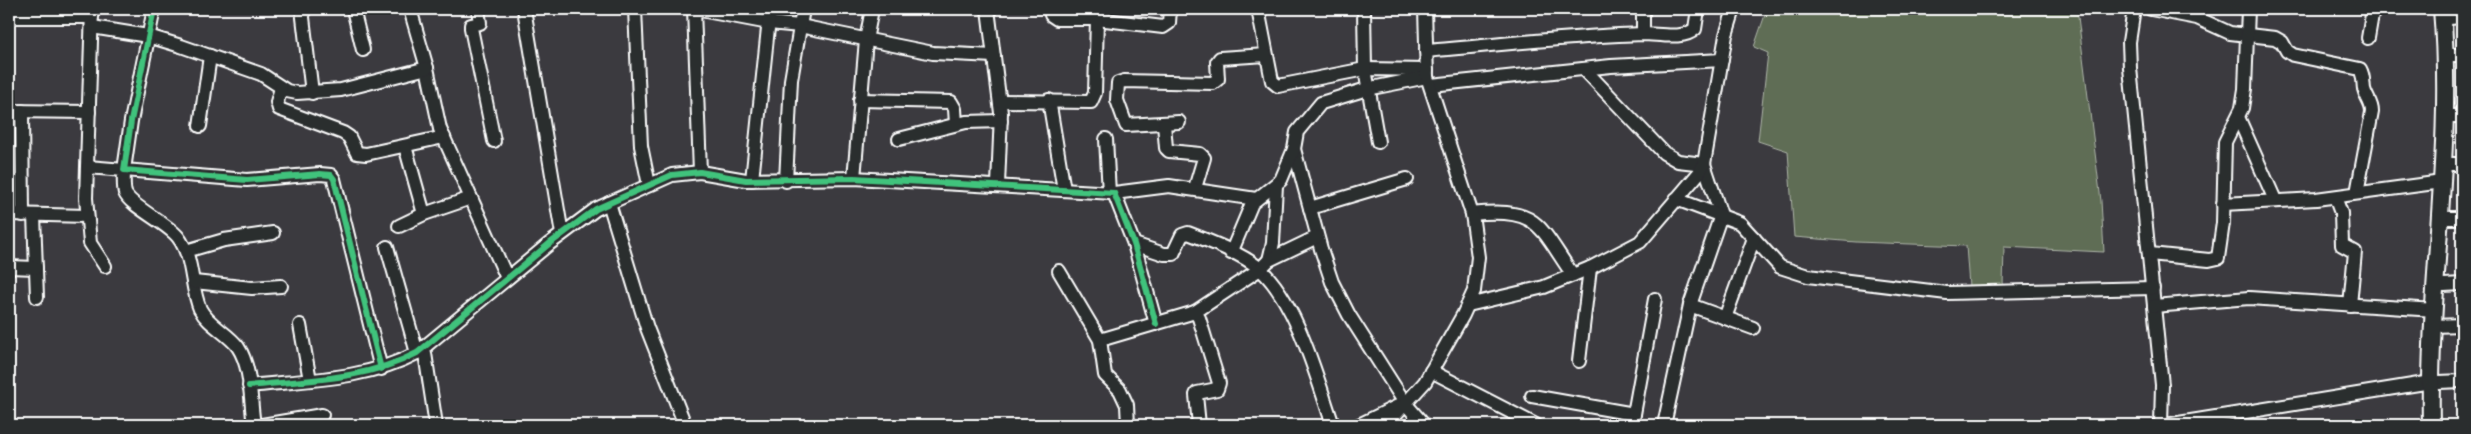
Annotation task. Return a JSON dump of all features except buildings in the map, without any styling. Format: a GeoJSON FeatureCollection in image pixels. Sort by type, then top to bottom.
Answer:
{"type":"FeatureCollection","features":[{"type":"Feature","properties":{"kind":"main road"},"geometry":{"type":"LineString","coordinates":[[2437,326],[2435,310],[2442,182],[2452,164],[2456,116],[2456,55],[2450,13]]}},
{"type":"Feature","properties":{"kind":"main road"},"geometry":{"type":"LineString","coordinates":[[2431,425],[2437,326],[2455,218],[2446,56],[2450,13]]}},
{"type":"Feature","properties":{"kind":"main road"},"geometry":{"type":"LineString","coordinates":[[2435,382],[2439,425]]}},
{"type":"Feature","properties":{"kind":"street"},"geometry":{"type":"LineString","coordinates":[[154,9],[124,170],[124,186],[129,198],[170,228],[186,251],[200,309],[237,346],[242,356],[249,386],[254,425]]}},
{"type":"Feature","properties":{"kind":"street"},"geometry":{"type":"LineString","coordinates":[[302,9],[312,93]]}},
{"type":"Feature","properties":{"kind":"street"},"geometry":{"type":"LineString","coordinates":[[353,9],[363,50]]}},
{"type":"Feature","properties":{"kind":"street"},"geometry":{"type":"LineString","coordinates":[[410,9],[427,68],[440,129],[507,278]]}},
{"type":"Feature","properties":{"kind":"street"},"geometry":{"type":"LineString","coordinates":[[478,9],[480,23],[471,25],[470,28],[494,141]]}},
{"type":"Feature","properties":{"kind":"street"},"geometry":{"type":"LineString","coordinates":[[524,9],[562,234]]}},
{"type":"Feature","properties":{"kind":"street"},"geometry":{"type":"LineString","coordinates":[[635,9],[641,146],[649,185]]}},
{"type":"Feature","properties":{"kind":"street"},"geometry":{"type":"LineString","coordinates":[[700,172],[694,9],[769,23],[800,26],[943,54],[994,56]]}},
{"type":"Feature","properties":{"kind":"street"},"geometry":{"type":"LineString","coordinates":[[752,180],[770,9]]}},
{"type":"Feature","properties":{"kind":"street"},"geometry":{"type":"LineString","coordinates":[[786,181],[791,80],[803,9]]}},
{"type":"Feature","properties":{"kind":"street"},"geometry":{"type":"LineString","coordinates":[[854,178],[866,40],[872,9]]}},
{"type":"Feature","properties":{"kind":"street"},"geometry":{"type":"LineString","coordinates":[[988,9],[1000,101],[998,185]]}},
{"type":"Feature","properties":{"kind":"street"},"geometry":{"type":"LineString","coordinates":[[1050,9],[1051,15],[1057,19],[1097,19],[1163,27],[1169,23],[1170,9]]}},
{"type":"Feature","properties":{"kind":"street"},"geometry":{"type":"LineString","coordinates":[[1258,9],[1272,82],[1278,86],[1365,70],[1428,77]]}},
{"type":"Feature","properties":{"kind":"street"},"geometry":{"type":"LineString","coordinates":[[1364,9],[1365,70],[1378,142]]}},
{"type":"Feature","properties":{"kind":"street"},"geometry":{"type":"LineString","coordinates":[[1386,425],[1425,382],[1468,305],[1474,291],[1478,257],[1472,214],[1428,77],[1425,9]]}},
{"type":"Feature","properties":{"kind":"street"},"geometry":{"type":"LineString","coordinates":[[1643,9],[1643,34]]}},
{"type":"Feature","properties":{"kind":"street"},"geometry":{"type":"LineString","coordinates":[[1426,50],[1643,34],[1690,33],[1695,29],[1698,9]]}},
{"type":"Feature","properties":{"kind":"street"},"geometry":{"type":"LineString","coordinates":[[1664,425],[1690,305],[1721,215],[1704,164],[1726,35],[1734,9]]}},
{"type":"Feature","properties":{"kind":"street"},"geometry":{"type":"LineString","coordinates":[[2134,9],[2129,42],[2130,68],[2162,385],[2161,425]]}},
{"type":"Feature","properties":{"kind":"street"},"geometry":{"type":"LineString","coordinates":[[2151,9],[2198,18],[2224,31],[2275,38],[2282,42],[2287,51],[2293,55],[2358,68],[2361,71],[2364,91],[2371,101],[2372,112],[2357,193]]}},
{"type":"Feature","properties":{"kind":"street"},"geometry":{"type":"LineString","coordinates":[[2150,254],[2210,260],[2218,258],[2223,204],[2225,142],[2242,108],[2245,88],[2248,9]]}},
{"type":"Feature","properties":{"kind":"street"},"geometry":{"type":"LineString","coordinates":[[2368,38],[2373,9]]}},
{"type":"Feature","properties":{"kind":"street"},"geometry":{"type":"LineString","coordinates":[[9,18],[92,18],[261,74],[287,92],[312,93],[341,90],[427,68]]}},
{"type":"Feature","properties":{"kind":"street"},"geometry":{"type":"LineString","coordinates":[[92,18],[87,216],[90,243],[105,266]]}},
{"type":"Feature","properties":{"kind":"street"},"geometry":{"type":"LineString","coordinates":[[1000,101],[1049,100],[1086,103],[1094,98],[1097,19]]}},
{"type":"Feature","properties":{"kind":"street"},"geometry":{"type":"LineString","coordinates":[[1179,122],[1126,125],[1117,100],[1118,83],[1124,81],[1213,83],[1218,79],[1217,62],[1220,58],[1266,54]]}},
{"type":"Feature","properties":{"kind":"street"},"geometry":{"type":"LineString","coordinates":[[200,126],[210,56]]}},
{"type":"Feature","properties":{"kind":"street"},"geometry":{"type":"LineString","coordinates":[[1232,253],[1250,208],[1256,199],[1276,185],[1286,174],[1297,132],[1316,107],[1329,100],[1367,89],[1428,77],[1722,60]]}},
{"type":"Feature","properties":{"kind":"street"},"geometry":{"type":"LineString","coordinates":[[1584,69],[1664,153],[1678,161],[1704,164]]}},
{"type":"Feature","properties":{"kind":"street"},"geometry":{"type":"LineString","coordinates":[[280,88],[277,102],[279,109],[343,133],[348,137],[358,154],[366,154],[444,137]]}},
{"type":"Feature","properties":{"kind":"street"},"geometry":{"type":"LineString","coordinates":[[860,100],[951,102],[955,109],[956,124]]}},
{"type":"Feature","properties":{"kind":"street"},"geometry":{"type":"LineString","coordinates":[[1049,100],[1064,190]]}},
{"type":"Feature","properties":{"kind":"street"},"geometry":{"type":"LineString","coordinates":[[9,111],[90,112]]}},
{"type":"Feature","properties":{"kind":"street"},"geometry":{"type":"LineString","coordinates":[[22,111],[28,215],[36,268],[37,297]]}},
{"type":"Feature","properties":{"kind":"street"},"geometry":{"type":"LineString","coordinates":[[2238,117],[2275,200]]}},
{"type":"Feature","properties":{"kind":"street"},"geometry":{"type":"LineString","coordinates":[[899,139],[956,124],[1001,121]]}},
{"type":"Feature","properties":{"kind":"street"},"geometry":{"type":"LineString","coordinates":[[1164,124],[1166,148],[1169,151],[1200,154],[1204,158],[1195,188]]}},
{"type":"Feature","properties":{"kind":"street"},"geometry":{"type":"LineString","coordinates":[[1106,139],[1111,193],[1134,244],[1156,324]]}},
{"type":"Feature","properties":{"kind":"street"},"geometry":{"type":"LineString","coordinates":[[405,146],[424,214]]}},
{"type":"Feature","properties":{"kind":"street"},"geometry":{"type":"LineString","coordinates":[[1294,149],[1325,265],[1341,301],[1405,403],[1424,425]]}},
{"type":"Feature","properties":{"kind":"street"},"geometry":{"type":"LineString","coordinates":[[1468,305],[1544,287],[1590,268],[1640,242],[1704,164]]}},
{"type":"Feature","properties":{"kind":"street"},"geometry":{"type":"LineString","coordinates":[[88,167],[247,180],[320,174],[331,175],[334,179],[381,369]]}},
{"type":"Feature","properties":{"kind":"street"},"geometry":{"type":"LineString","coordinates":[[249,386],[310,380],[381,369],[420,350],[507,278],[596,209],[672,175],[700,172],[752,180],[786,181],[854,178],[1111,193],[1161,186],[1195,188],[1256,199]]}},
{"type":"Feature","properties":{"kind":"street"},"geometry":{"type":"LineString","coordinates":[[1310,208],[1407,179]]}},
{"type":"Feature","properties":{"kind":"street"},"geometry":{"type":"LineString","coordinates":[[2223,204],[2335,197],[2442,182]]}},
{"type":"Feature","properties":{"kind":"street"},"geometry":{"type":"LineString","coordinates":[[1269,260],[1273,243],[1276,185]]}},
{"type":"Feature","properties":{"kind":"street"},"geometry":{"type":"LineString","coordinates":[[2335,197],[2341,213],[2342,245],[2355,252],[2350,305]]}},
{"type":"Feature","properties":{"kind":"street"},"geometry":{"type":"LineString","coordinates":[[399,226],[424,214],[471,198]]}},
{"type":"Feature","properties":{"kind":"street"},"geometry":{"type":"LineString","coordinates":[[1676,199],[1740,223],[1773,261],[1789,271],[1903,288],[1969,293],[2152,288]]}},
{"type":"Feature","properties":{"kind":"street"},"geometry":{"type":"LineString","coordinates":[[609,203],[647,328],[685,425]]}},
{"type":"Feature","properties":{"kind":"street"},"geometry":{"type":"LineString","coordinates":[[1472,214],[1509,212],[1528,218],[1539,227],[1573,275]]}},
{"type":"Feature","properties":{"kind":"street"},"geometry":{"type":"LineString","coordinates":[[9,214],[87,216]]}},
{"type":"Feature","properties":{"kind":"street"},"geometry":{"type":"LineString","coordinates":[[186,251],[224,240],[273,233]]}},
{"type":"Feature","properties":{"kind":"street"},"geometry":{"type":"LineString","coordinates":[[1134,244],[1164,254],[1173,254],[1182,235],[1188,233],[1232,253],[1260,269],[1280,296],[1301,334],[1333,425]]}},
{"type":"Feature","properties":{"kind":"street"},"geometry":{"type":"LineString","coordinates":[[1100,340],[1195,312],[1260,269],[1269,260],[1317,237]]}},
{"type":"Feature","properties":{"kind":"street"},"geometry":{"type":"LineString","coordinates":[[1724,318],[1754,238]]}},
{"type":"Feature","properties":{"kind":"street"},"geometry":{"type":"LineString","coordinates":[[387,247],[420,350],[436,425]]}},
{"type":"Feature","properties":{"kind":"street"},"geometry":{"type":"LineString","coordinates":[[9,267],[36,268]]}},
{"type":"Feature","properties":{"kind":"street"},"geometry":{"type":"LineString","coordinates":[[1580,361],[1590,268]]}},
{"type":"Feature","properties":{"kind":"street"},"geometry":{"type":"LineString","coordinates":[[1059,271],[1100,340],[1104,375],[1124,398],[1127,405],[1128,425]]}},
{"type":"Feature","properties":{"kind":"street"},"geometry":{"type":"LineString","coordinates":[[194,282],[252,288],[280,286]]}},
{"type":"Feature","properties":{"kind":"street"},"geometry":{"type":"LineString","coordinates":[[2444,285],[2462,284]]}},
{"type":"Feature","properties":{"kind":"street"},"geometry":{"type":"LineString","coordinates":[[2154,306],[2249,298],[2435,310]]}},
{"type":"Feature","properties":{"kind":"street"},"geometry":{"type":"LineString","coordinates":[[1532,396],[1633,420],[1656,299]]}},
{"type":"Feature","properties":{"kind":"street"},"geometry":{"type":"LineString","coordinates":[[1690,305],[1753,328]]}},
{"type":"Feature","properties":{"kind":"street"},"geometry":{"type":"LineString","coordinates":[[1195,312],[1199,318],[1219,383],[1217,389],[1196,395],[1198,425]]}},
{"type":"Feature","properties":{"kind":"street"},"geometry":{"type":"LineString","coordinates":[[300,325],[310,380]]}},
{"type":"Feature","properties":{"kind":"street"},"geometry":{"type":"LineString","coordinates":[[2437,326],[2462,325]]}},
{"type":"Feature","properties":{"kind":"street"},"geometry":{"type":"LineString","coordinates":[[1431,371],[1536,425]]}},
{"type":"Feature","properties":{"kind":"street"},"geometry":{"type":"LineString","coordinates":[[2166,425],[2435,382],[2462,381]]}},
{"type":"Feature","properties":{"kind":"street"},"geometry":{"type":"LineString","coordinates":[[1359,425],[1405,403]]}},
{"type":"Feature","properties":{"kind":"street"},"geometry":{"type":"LineString","coordinates":[[262,425],[322,415]]}},
{"type":"Feature","properties":{"kind":"green space"},"geometry":{"type":"Polygon","coordinates":[[[1767,9],[2077,9],[2101,201],[2104,252],[2004,247],[2003,286],[1969,286],[1966,246],[1856,242],[1794,237],[1788,151],[1758,141],[1768,53],[1754,47],[1767,9]]]}},
{"type":"Feature","properties":{"kind":"cycle path"},"geometry":{"type":"LineString","coordinates":[[154,9],[131,121],[124,170],[247,180],[320,174],[331,175],[334,179],[381,369]]}},
{"type":"Feature","properties":{"kind":"cycle path"},"geometry":{"type":"LineString","coordinates":[[249,386],[356,374],[377,369],[417,353],[549,244],[596,209],[672,175],[700,172],[746,180],[854,178],[1114,193],[1134,244],[1156,324]]}}]}
